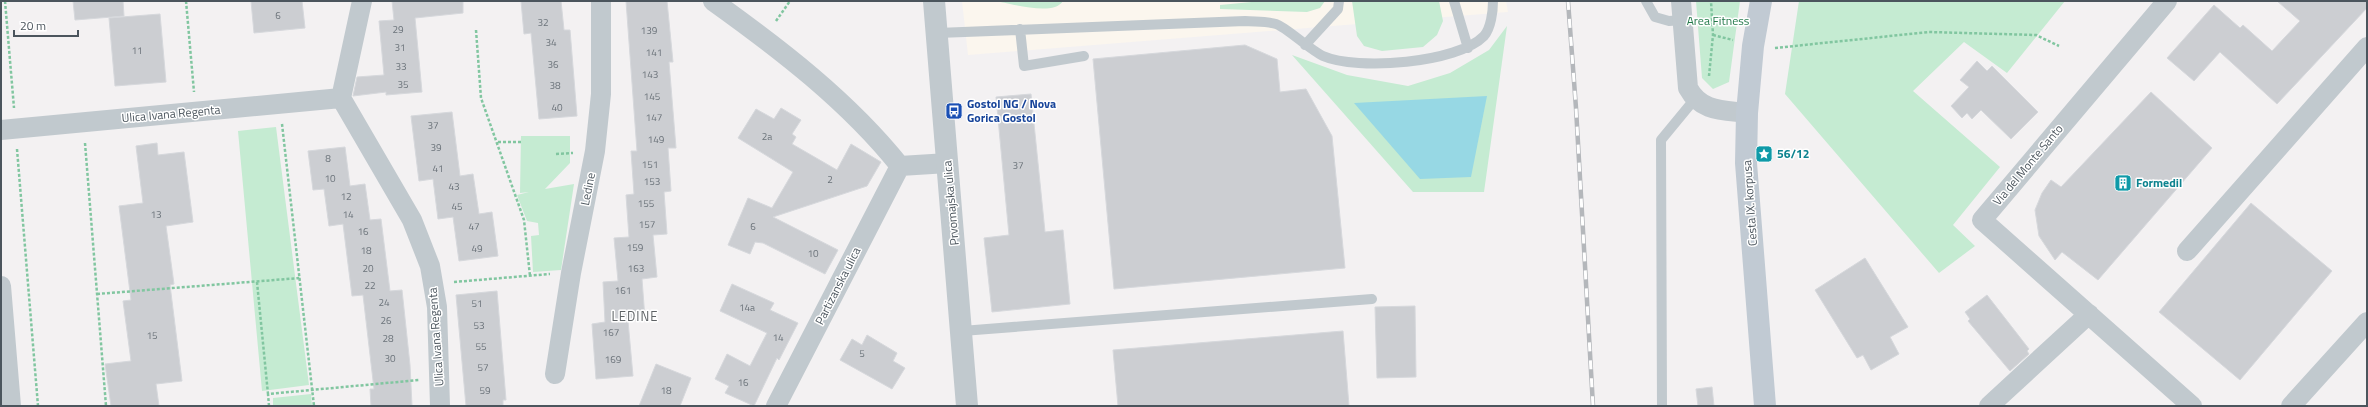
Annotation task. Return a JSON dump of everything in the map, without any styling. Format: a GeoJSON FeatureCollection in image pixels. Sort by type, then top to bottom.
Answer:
{"type":"FeatureCollection","features":[{"type":"Feature","properties":{"kind":"main road","name":"Cesta IX. korpusa"},"geometry":{"type":"LineString","coordinates":[[1761,1],[1753,46],[1747,113],[1746,163],[1765,406]]}},
{"type":"Feature","properties":{"kind":"street"},"geometry":{"type":"LineString","coordinates":[[341,98],[362,1]]}},
{"type":"Feature","properties":{"kind":"street","name":"Ledine"},"geometry":{"type":"LineString","coordinates":[[555,374],[571,273],[595,151],[601,94],[601,1]]}},
{"type":"Feature","properties":{"kind":"street"},"geometry":{"type":"LineString","coordinates":[[713,1],[791,58],[873,132],[900,166],[948,163]]}},
{"type":"Feature","properties":{"kind":"street","name":"Prvomajska ulica"},"geometry":{"type":"LineString","coordinates":[[934,1],[938,33],[967,406]]}},
{"type":"Feature","properties":{"kind":"street","name":"Via del Monte Santo"},"geometry":{"type":"LineString","coordinates":[[2167,1],[1982,220],[2192,406]]}},
{"type":"Feature","properties":{"kind":"street"},"geometry":{"type":"LineString","coordinates":[[1682,11],[1688,88],[1700,103],[1747,113]]}},
{"type":"Feature","properties":{"kind":"street"},"geometry":{"type":"LineString","coordinates":[[2187,251],[2367,47]]}},
{"type":"Feature","properties":{"kind":"street","name":"Ulica Ivana Regenta"},"geometry":{"type":"LineString","coordinates":[[1,130],[341,98],[412,220],[424,248],[433,283],[437,307],[440,406]]}},
{"type":"Feature","properties":{"kind":"street","name":"Partizanska ulica"},"geometry":{"type":"LineString","coordinates":[[776,406],[900,166]]}},
{"type":"Feature","properties":{"kind":"street"},"geometry":{"type":"LineString","coordinates":[[1,286],[11,406]]}},
{"type":"Feature","properties":{"kind":"street"},"geometry":{"type":"LineString","coordinates":[[1989,406],[2089,314]]}},
{"type":"Feature","properties":{"kind":"street"},"geometry":{"type":"LineString","coordinates":[[2291,406],[2367,322]]}},
{"type":"Feature","properties":{"kind":"lane"},"geometry":{"type":"LineString","coordinates":[[1305,45],[1338,9],[1339,1]]}},
{"type":"Feature","properties":{"kind":"lane"},"geometry":{"type":"LineString","coordinates":[[1454,1],[1468,48]]}},
{"type":"Feature","properties":{"kind":"lane"},"geometry":{"type":"LineString","coordinates":[[938,33],[1246,21],[1277,24],[1305,45],[1324,56],[1349,62],[1384,63],[1442,56],[1468,48],[1485,35],[1492,12],[1493,1]]}},
{"type":"Feature","properties":{"kind":"lane"},"geometry":{"type":"LineString","coordinates":[[1646,1],[1655,17],[1669,21],[1682,11]]}},
{"type":"Feature","properties":{"kind":"lane"},"geometry":{"type":"LineString","coordinates":[[1020,29],[1024,66],[1084,56]]}},
{"type":"Feature","properties":{"kind":"lane"},"geometry":{"type":"LineString","coordinates":[[1662,406],[1661,140],[1700,103]]}},
{"type":"Feature","properties":{"kind":"lane"},"geometry":{"type":"LineString","coordinates":[[962,331],[1372,299]]}},
{"type":"Feature","properties":{"kind":"path"},"geometry":{"type":"LineString","coordinates":[[5,1],[14,111]]}},
{"type":"Feature","properties":{"kind":"path"},"geometry":{"type":"LineString","coordinates":[[186,1],[196,112]]}},
{"type":"Feature","properties":{"kind":"path"},"geometry":{"type":"LineString","coordinates":[[764,38],[790,1]]}},
{"type":"Feature","properties":{"kind":"path"},"geometry":{"type":"LineString","coordinates":[[1700,103],[1714,35],[1711,1]]}},
{"type":"Feature","properties":{"kind":"path"},"geometry":{"type":"LineString","coordinates":[[476,30],[481,98],[498,142],[524,220],[530,276]]}},
{"type":"Feature","properties":{"kind":"path"},"geometry":{"type":"LineString","coordinates":[[1773,48],[1929,32],[2036,35],[2059,46]]}},
{"type":"Feature","properties":{"kind":"path"},"geometry":{"type":"LineString","coordinates":[[280,104],[314,390],[314,406]]}},
{"type":"Feature","properties":{"kind":"path"},"geometry":{"type":"LineString","coordinates":[[84,122],[106,406]]}},
{"type":"Feature","properties":{"kind":"path"},"geometry":{"type":"LineString","coordinates":[[498,142],[523,142]]}},
{"type":"Feature","properties":{"kind":"path"},"geometry":{"type":"LineString","coordinates":[[17,148],[38,406]]}},
{"type":"Feature","properties":{"kind":"path"},"geometry":{"type":"LineString","coordinates":[[433,283],[571,273]]}},
{"type":"Feature","properties":{"kind":"path"},"geometry":{"type":"LineString","coordinates":[[97,294],[300,278]]}},
{"type":"Feature","properties":{"kind":"path"},"geometry":{"type":"LineString","coordinates":[[257,282],[269,406]]}},
{"type":"Feature","properties":{"kind":"path"},"geometry":{"type":"LineString","coordinates":[[268,394],[440,378]]}},
{"type":"Feature","properties":{"kind":"shaded area"},"geometry":{"type":"Polygon","coordinates":[[[962,1],[1506,1],[1508,12],[968,55],[962,1]]]}},
{"type":"Feature","properties":{"kind":"green space"},"geometry":{"type":"Polygon","coordinates":[[[994,1],[1063,1],[1058,6],[1041,9],[994,1]]]}},
{"type":"Feature","properties":{"kind":"green space"},"geometry":{"type":"Polygon","coordinates":[[[1262,1],[1325,1],[1320,8],[1307,12],[1220,9],[1220,5],[1262,1]]]}},
{"type":"Feature","properties":{"kind":"green space"},"geometry":{"type":"Polygon","coordinates":[[[1352,1],[1439,1],[1443,21],[1437,35],[1423,47],[1382,51],[1364,46],[1357,36],[1352,1]]]}},
{"type":"Feature","properties":{"kind":"green space","name":"Area Fitness"},"geometry":{"type":"Polygon","coordinates":[[[1696,1],[1740,1],[1729,82],[1713,89],[1702,78],[1696,1]]]}},
{"type":"Feature","properties":{"kind":"green space"},"geometry":{"type":"Polygon","coordinates":[[[1799,1],[2065,1],[2007,73],[1964,42],[1913,91],[2000,167],[1953,225],[1975,246],[1939,273],[1785,94],[1799,1]]]}},
{"type":"Feature","properties":{"kind":"green space"},"geometry":{"type":"Polygon","coordinates":[[[1507,26],[1484,192],[1413,192],[1292,55],[1347,75],[1408,86],[1450,73],[1489,50],[1507,26]]]}},
{"type":"Feature","properties":{"kind":"green space"},"geometry":{"type":"Polygon","coordinates":[[[276,127],[309,385],[262,391],[238,131],[276,127]]]}},
{"type":"Feature","properties":{"kind":"green space"},"geometry":{"type":"Polygon","coordinates":[[[521,136],[570,136],[570,163],[545,189],[574,184],[561,270],[533,272],[531,236],[539,235],[538,223],[527,221],[517,195],[529,192],[520,193],[521,136]]]}},
{"type":"Feature","properties":{"kind":"green space"},"geometry":{"type":"Polygon","coordinates":[[[311,394],[312,406],[273,406],[273,398],[311,394]]]}},
{"type":"Feature","properties":{"kind":"water"},"geometry":{"type":"Polygon","coordinates":[[[1487,96],[1471,177],[1420,179],[1354,103],[1487,96]]]}},
{"type":"Feature","properties":{"kind":"building"},"geometry":{"type":"Polygon","coordinates":[[[73,1],[123,1],[124,16],[75,20],[73,1]]]}},
{"type":"Feature","properties":{"kind":"building"},"geometry":{"type":"Polygon","coordinates":[[[251,1],[302,1],[305,28],[254,33],[251,1]]]}},
{"type":"Feature","properties":{"kind":"building"},"geometry":{"type":"Polygon","coordinates":[[[392,1],[463,1],[463,13],[415,18],[422,92],[386,95],[386,92],[353,96],[357,77],[384,75],[379,21],[394,20],[392,1]]]}},
{"type":"Feature","properties":{"kind":"building"},"geometry":{"type":"Polygon","coordinates":[[[521,1],[561,1],[564,30],[570,30],[577,116],[539,119],[531,33],[524,34],[521,1]]]}},
{"type":"Feature","properties":{"kind":"building"},"geometry":{"type":"Polygon","coordinates":[[[626,1],[667,1],[673,62],[669,62],[676,148],[668,148],[671,191],[664,192],[667,234],[653,235],[657,277],[642,279],[645,319],[628,321],[633,376],[596,379],[592,324],[605,322],[603,282],[618,281],[614,238],[629,237],[626,195],[634,194],[631,151],[637,151],[626,1]]]}},
{"type":"Feature","properties":{"kind":"building"},"geometry":{"type":"Polygon","coordinates":[[[2277,1],[2367,1],[2367,8],[2277,104],[2220,52],[2194,81],[2167,58],[2214,5],[2240,28],[2243,25],[2272,51],[2300,21],[2277,1]]]}},
{"type":"Feature","properties":{"kind":"building"},"geometry":{"type":"Polygon","coordinates":[[[160,14],[166,82],[115,86],[109,18],[160,14]]]}},
{"type":"Feature","properties":{"kind":"building"},"geometry":{"type":"Polygon","coordinates":[[[1245,45],[1277,59],[1280,92],[1306,89],[1332,136],[1345,268],[1114,289],[1093,59],[1245,45]]]}},
{"type":"Feature","properties":{"kind":"building"},"geometry":{"type":"Polygon","coordinates":[[[1977,61],[1987,71],[1992,66],[2038,112],[2011,139],[1981,110],[1972,119],[1967,113],[1962,118],[1951,106],[1969,87],[1960,80],[1977,61]]]}},
{"type":"Feature","properties":{"kind":"building","name":"Formedil"},"geometry":{"type":"Polygon","coordinates":[[[2151,92],[2212,148],[2098,280],[2062,252],[2055,260],[2039,236],[2035,210],[2042,193],[2051,180],[2061,187],[2151,92]]]}},
{"type":"Feature","properties":{"kind":"building"},"geometry":{"type":"Polygon","coordinates":[[[1031,94],[1045,232],[1063,230],[1070,304],[992,312],[984,238],[1009,235],[996,97],[1031,94]]]}},
{"type":"Feature","properties":{"kind":"building"},"geometry":{"type":"Polygon","coordinates":[[[781,108],[801,120],[792,134],[796,137],[792,144],[837,170],[851,144],[881,162],[867,186],[773,217],[838,250],[825,274],[763,243],[755,242],[750,254],[728,245],[748,198],[772,208],[793,172],[738,138],[756,109],[774,119],[781,108]]]}},
{"type":"Feature","properties":{"kind":"building"},"geometry":{"type":"Polygon","coordinates":[[[452,112],[460,176],[473,174],[479,214],[492,212],[498,256],[459,261],[453,217],[438,219],[433,179],[419,181],[411,116],[452,112]]]}},
{"type":"Feature","properties":{"kind":"building"},"geometry":{"type":"Polygon","coordinates":[[[157,143],[158,155],[184,152],[193,222],[166,226],[174,284],[170,285],[182,381],[156,384],[159,406],[111,406],[105,364],[131,361],[123,301],[131,300],[119,206],[143,203],[136,146],[157,143]]]}},
{"type":"Feature","properties":{"kind":"building"},"geometry":{"type":"Polygon","coordinates":[[[345,147],[350,186],[365,184],[370,220],[381,219],[390,291],[402,290],[410,365],[412,406],[371,406],[370,389],[374,389],[363,295],[352,296],[343,224],[329,226],[324,189],[313,190],[308,151],[345,147]]]}},
{"type":"Feature","properties":{"kind":"building"},"geometry":{"type":"Polygon","coordinates":[[[2251,203],[2332,271],[2240,380],[2159,312],[2251,203]]]}},
{"type":"Feature","properties":{"kind":"building"},"geometry":{"type":"Polygon","coordinates":[[[1865,258],[1908,327],[1890,337],[1899,354],[1871,370],[1863,355],[1857,358],[1815,290],[1865,258]]]}},
{"type":"Feature","properties":{"kind":"building"},"geometry":{"type":"Polygon","coordinates":[[[732,284],[774,303],[770,310],[798,323],[779,360],[777,358],[754,406],[725,393],[729,386],[715,379],[727,354],[750,366],[767,333],[720,311],[732,284]]]}},
{"type":"Feature","properties":{"kind":"building"},"geometry":{"type":"Polygon","coordinates":[[[497,291],[506,400],[503,400],[503,406],[466,406],[456,295],[497,291]]]}},
{"type":"Feature","properties":{"kind":"building"},"geometry":{"type":"Polygon","coordinates":[[[1987,295],[2029,349],[2027,351],[2029,354],[2010,371],[1968,321],[1970,319],[1965,312],[1987,295]]]}},
{"type":"Feature","properties":{"kind":"building"},"geometry":{"type":"Polygon","coordinates":[[[1415,306],[1416,377],[1377,378],[1375,307],[1415,306]]]}},
{"type":"Feature","properties":{"kind":"building"},"geometry":{"type":"Polygon","coordinates":[[[1343,331],[1349,406],[1118,406],[1113,350],[1343,331]]]}},
{"type":"Feature","properties":{"kind":"building"},"geometry":{"type":"Polygon","coordinates":[[[867,335],[897,353],[893,361],[905,368],[892,389],[840,360],[852,339],[862,345],[867,335]]]}},
{"type":"Feature","properties":{"kind":"building"},"geometry":{"type":"Polygon","coordinates":[[[656,364],[691,378],[680,406],[639,406],[656,364]]]}},
{"type":"Feature","properties":{"kind":"building"},"geometry":{"type":"Polygon","coordinates":[[[1712,387],[1714,406],[1698,406],[1696,389],[1712,387]]]}},
{"type":"Feature","properties":{"kind":"railway"},"geometry":{"type":"LineString","coordinates":[[1568,1],[1576,108],[1593,406]]}},
{"type":"Feature","properties":{"kind":"place","name":"Gostol NG / Nova Gorica Gostol"},"geometry":{"type":"Point","coordinates":[954,111]}},
{"type":"Feature","properties":{"kind":"place","name":"56/12"},"geometry":{"type":"Point","coordinates":[1764,154]}},
{"type":"Feature","properties":{"kind":"place","name":"Formedil"},"geometry":{"type":"Point","coordinates":[2123,183]}},
{"type":"Feature","properties":{"kind":"district","name":"LEDINE"},"geometry":{"type":"Point","coordinates":[635,316]}}]}
